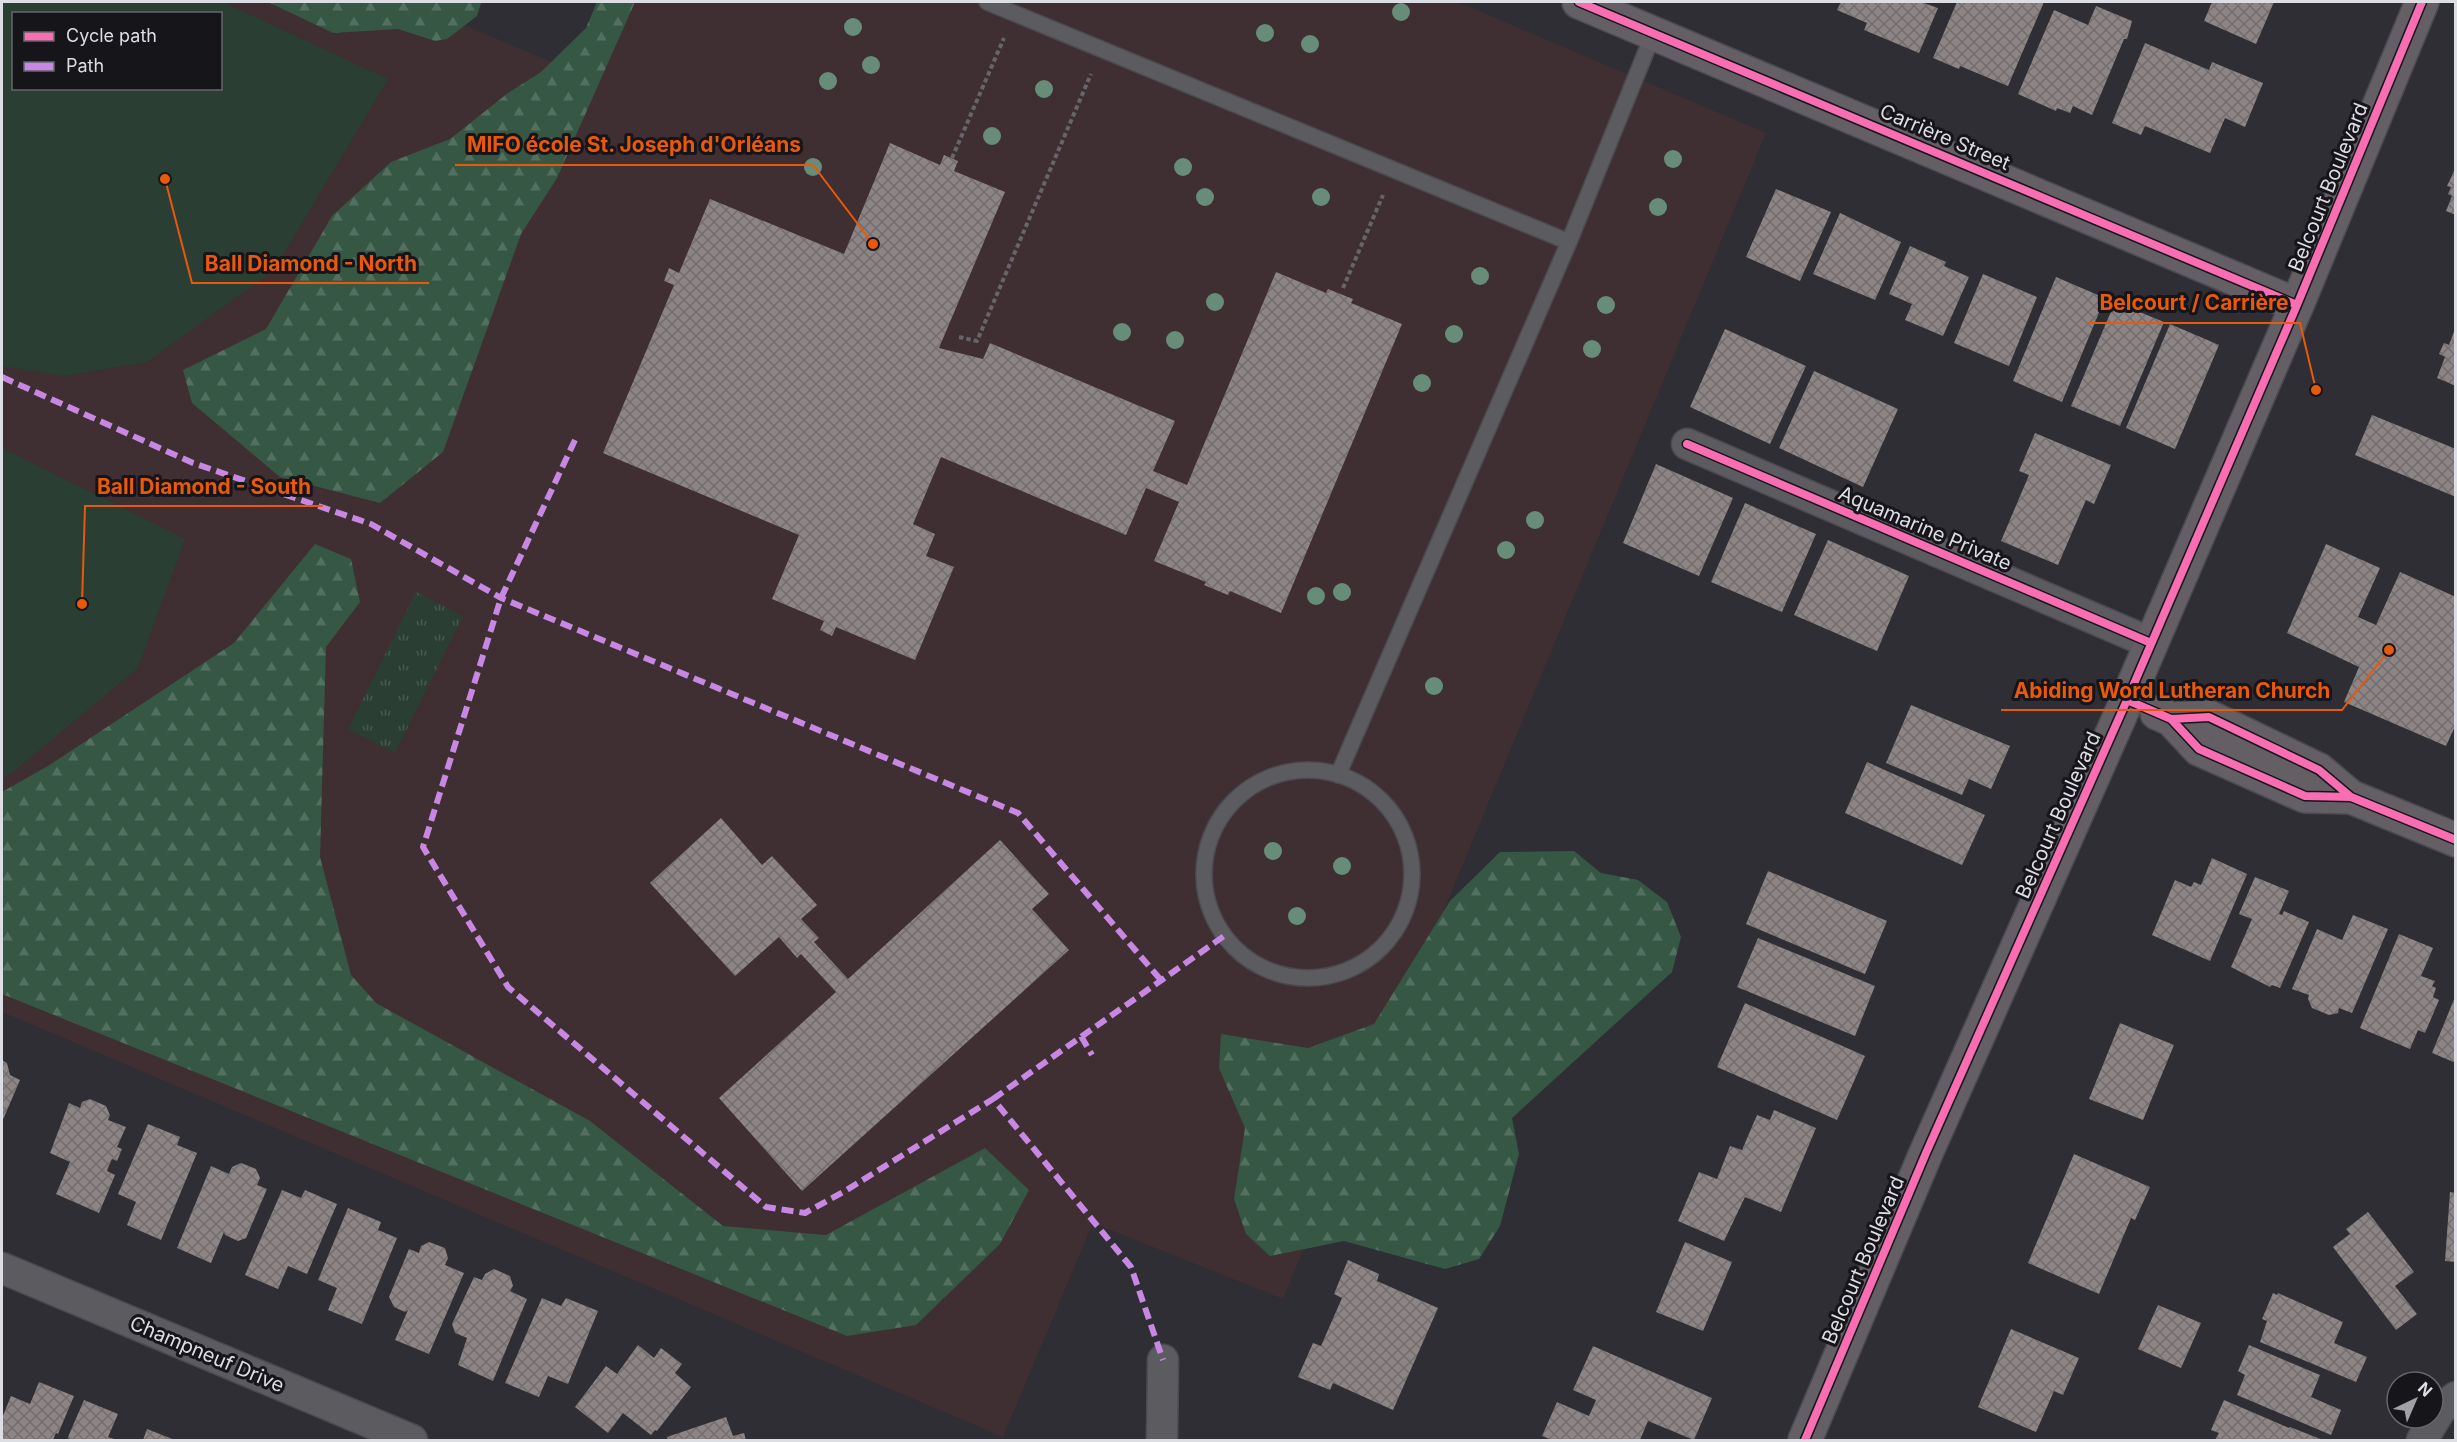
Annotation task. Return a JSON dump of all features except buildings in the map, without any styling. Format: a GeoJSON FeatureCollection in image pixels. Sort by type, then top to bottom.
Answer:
{"type":"FeatureCollection","features":[{"type":"Feature","properties":{"kind":"street","name":"Carrière Street"},"geometry":{"type":"LineString","coordinates":[[1579,2],[2297,305]]}},
{"type":"Feature","properties":{"kind":"street","name":"Belcourt Boulevard"},"geometry":{"type":"LineString","coordinates":[[1805,1440],[1926,1153],[2127,700],[2297,305],[2422,2]]}},
{"type":"Feature","properties":{"kind":"street","name":"Aquamarine Private"},"geometry":{"type":"LineString","coordinates":[[1687,444],[2151,643]]}},
{"type":"Feature","properties":{"kind":"street"},"geometry":{"type":"LineString","coordinates":[[2127,700],[2171,719],[2209,717],[2319,770],[2350,797],[2456,840]]}},
{"type":"Feature","properties":{"kind":"street","name":"Champneuf Drive"},"geometry":{"type":"LineString","coordinates":[[2,1268],[412,1440]]}},
{"type":"Feature","properties":{"kind":"street"},"geometry":{"type":"LineString","coordinates":[[1162,1360],[1162,1440]]}},
{"type":"Feature","properties":{"kind":"street"},"geometry":{"type":"LineString","coordinates":[[2422,1440],[2441,1409],[2456,1397]]}},
{"type":"Feature","properties":{"kind":"lane"},"geometry":{"type":"LineString","coordinates":[[987,2],[1569,242]]}},
{"type":"Feature","properties":{"kind":"lane"},"geometry":{"type":"LineString","coordinates":[[1338,775],[1569,242],[1654,32]]}},
{"type":"Feature","properties":{"kind":"lane"},"geometry":{"type":"LineString","coordinates":[[1295,770],[1328,771],[1338,775],[1358,783],[1384,803],[1402,830],[1412,862],[1410,895],[1399,926],[1378,951],[1351,969],[1319,978],[1283,975],[1250,961],[1224,936],[1208,903],[1204,877],[1203,868],[1212,833],[1232,802],[1260,781],[1295,770]]}},
{"type":"Feature","properties":{"kind":"path"},"geometry":{"type":"LineString","coordinates":[[951,158],[1003,40],[1017,14]]}},
{"type":"Feature","properties":{"kind":"path"},"geometry":{"type":"LineString","coordinates":[[959,337],[977,341],[1090,76],[1104,50]]}},
{"type":"Feature","properties":{"kind":"path"},"geometry":{"type":"LineString","coordinates":[[1343,288],[1395,171]]}},
{"type":"Feature","properties":{"kind":"shaded area"},"geometry":{"type":"Polygon","coordinates":[[[2,2],[410,2],[571,70],[601,2],[1458,2],[1766,133],[1283,1299],[1093,1223],[1003,1437],[2,1012],[2,2]]]}},
{"type":"Feature","properties":{"kind":"green space"},"geometry":{"type":"Polygon","coordinates":[[[2,2],[223,2],[388,79],[274,270],[147,362],[64,376],[2,366],[2,2]]]}},
{"type":"Feature","properties":{"kind":"green space"},"geometry":{"type":"Polygon","coordinates":[[[268,2],[481,3],[477,16],[447,39],[435,41],[398,29],[333,33],[268,2]]]}},
{"type":"Feature","properties":{"kind":"green space"},"geometry":{"type":"Polygon","coordinates":[[[597,2],[635,2],[557,178],[521,234],[443,452],[380,503],[280,477],[192,403],[183,370],[266,329],[332,216],[391,162],[450,139],[508,93],[541,72],[586,28],[597,2]]]}},
{"type":"Feature","properties":{"kind":"green space"},"geometry":{"type":"Polygon","coordinates":[[[2,448],[185,539],[138,668],[12,773],[2,778],[2,448]]]}},
{"type":"Feature","properties":{"kind":"green space"},"geometry":{"type":"Polygon","coordinates":[[[315,544],[351,559],[360,602],[326,647],[320,857],[351,975],[376,1003],[590,1121],[723,1226],[826,1235],[985,1148],[1029,1190],[1000,1244],[916,1325],[847,1336],[2,994],[2,792],[48,766],[234,643],[315,544]]]}},
{"type":"Feature","properties":{"kind":"green space"},"geometry":{"type":"Polygon","coordinates":[[[416,592],[463,616],[395,753],[348,729],[416,592]]]}},
{"type":"Feature","properties":{"kind":"green space"},"geometry":{"type":"Polygon","coordinates":[[[1574,851],[1601,873],[1638,880],[1667,902],[1681,937],[1672,972],[1512,1118],[1519,1154],[1500,1226],[1479,1259],[1445,1269],[1344,1241],[1270,1256],[1246,1234],[1234,1199],[1245,1128],[1219,1068],[1221,1034],[1308,1048],[1374,1024],[1450,901],[1500,852],[1574,851]]]}},
{"type":"Feature","properties":{"kind":"marked path"},"geometry":{"type":"LineString","coordinates":[[2,377],[193,463],[371,524],[501,598],[1018,813],[1160,979]]}},
{"type":"Feature","properties":{"kind":"marked path"},"geometry":{"type":"LineString","coordinates":[[575,440],[501,598],[423,847],[508,987],[766,1207],[805,1213],[845,1191],[993,1099],[1131,1267],[1163,1360]]}},
{"type":"Feature","properties":{"kind":"marked path"},"geometry":{"type":"LineString","coordinates":[[993,1099],[1224,936]]}},
{"type":"Feature","properties":{"kind":"marked path"},"geometry":{"type":"LineString","coordinates":[[1081,1036],[1092,1055]]}},
{"type":"Feature","properties":{"kind":"cycle path"},"geometry":{"type":"LineString","coordinates":[[1579,2],[2297,305]]}},
{"type":"Feature","properties":{"kind":"cycle path"},"geometry":{"type":"LineString","coordinates":[[1805,1440],[1926,1153],[2127,700],[2297,305],[2422,2]]}},
{"type":"Feature","properties":{"kind":"cycle path"},"geometry":{"type":"LineString","coordinates":[[1687,444],[2151,643]]}},
{"type":"Feature","properties":{"kind":"cycle path"},"geometry":{"type":"LineString","coordinates":[[2127,700],[2171,719],[2199,749],[2305,796],[2351,797]]}},
{"type":"Feature","properties":{"kind":"cycle path"},"geometry":{"type":"LineString","coordinates":[[2171,719],[2209,717],[2319,770],[2351,797],[2456,840]]}},
{"type":"Feature","properties":{"kind":"place","name":"Ball Diamond - North"},"geometry":{"type":"Point","coordinates":[165,179]}},
{"type":"Feature","properties":{"kind":"place","name":"MIFO école St. Joseph d'Orléans"},"geometry":{"type":"Point","coordinates":[873,244]}},
{"type":"Feature","properties":{"kind":"place","name":"Belcourt / Carrière"},"geometry":{"type":"Point","coordinates":[2316,390]}},
{"type":"Feature","properties":{"kind":"place","name":"Ball Diamond - South"},"geometry":{"type":"Point","coordinates":[82,604]}},
{"type":"Feature","properties":{"kind":"place","name":"Abiding Word Lutheran Church"},"geometry":{"type":"Point","coordinates":[2389,650]}}]}
